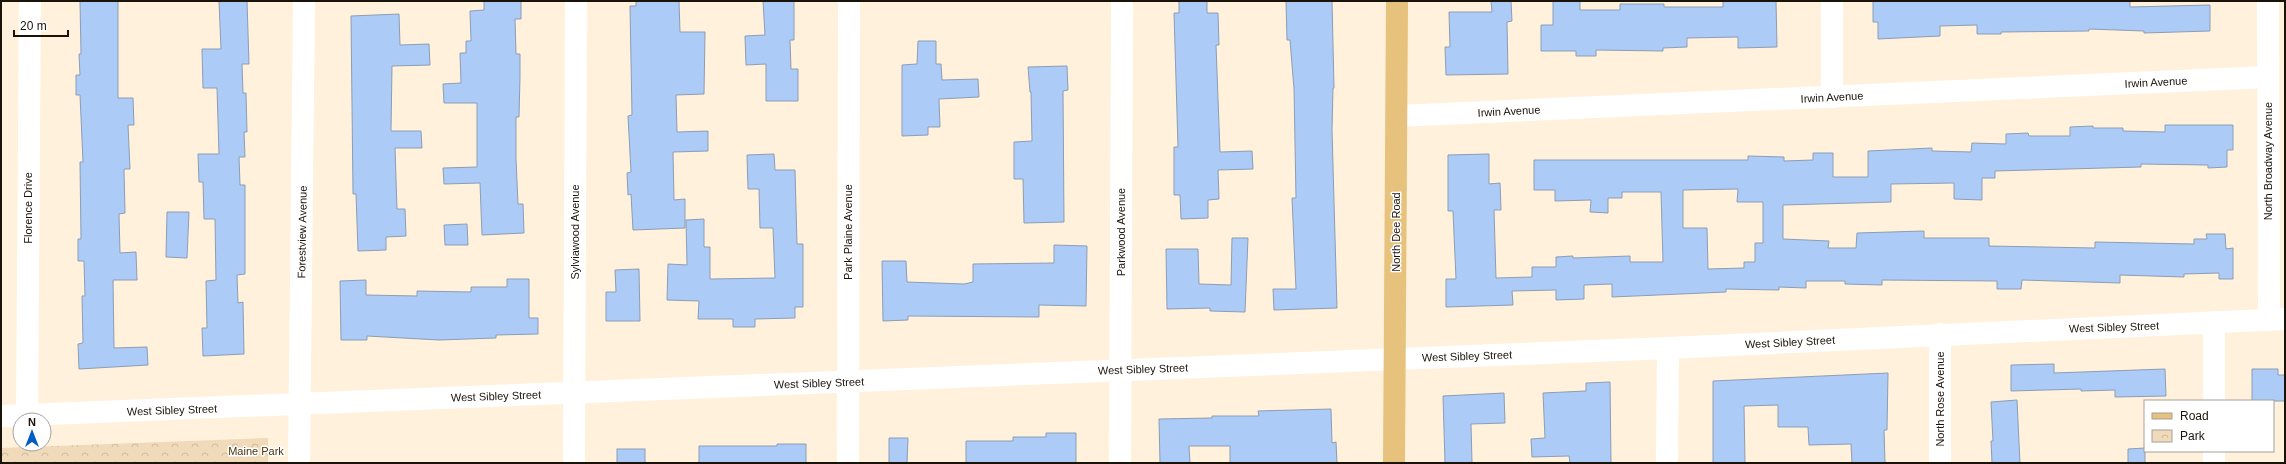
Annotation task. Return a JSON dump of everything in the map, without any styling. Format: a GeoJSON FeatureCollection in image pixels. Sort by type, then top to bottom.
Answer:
{"type":"FeatureCollection","features":[{"type":"Feature","properties":{"kind":"main road","name":"North Dee Road"},"geometry":{"type":"LineString","coordinates":[[1394,463],[1397,1]]}},
{"type":"Feature","properties":{"kind":"street","name":"Florence Drive"},"geometry":{"type":"LineString","coordinates":[[27,412],[30,1]]}},
{"type":"Feature","properties":{"kind":"street","name":"Forestview Avenue"},"geometry":{"type":"LineString","coordinates":[[299,463],[304,1]]}},
{"type":"Feature","properties":{"kind":"street","name":"Sylviawood Avenue"},"geometry":{"type":"LineString","coordinates":[[574,463],[576,1]]}},
{"type":"Feature","properties":{"kind":"street","name":"Park Plaine Avenue"},"geometry":{"type":"LineString","coordinates":[[848,463],[849,1]]}},
{"type":"Feature","properties":{"kind":"street","name":"Parkwood Avenue"},"geometry":{"type":"LineString","coordinates":[[1120,463],[1122,1]]}},
{"type":"Feature","properties":{"kind":"street"},"geometry":{"type":"LineString","coordinates":[[1832,1],[1832,97]]}},
{"type":"Feature","properties":{"kind":"street","name":"North Broadway Avenue"},"geometry":{"type":"LineString","coordinates":[[2268,1],[2268,76],[2277,320]]}},
{"type":"Feature","properties":{"kind":"street","name":"Irwin Avenue"},"geometry":{"type":"LineString","coordinates":[[1397,116],[2268,76]]}},
{"type":"Feature","properties":{"kind":"street","name":"West Sibley Street"},"geometry":{"type":"LineString","coordinates":[[52,414],[1668,348],[1940,334],[2277,320]]}},
{"type":"Feature","properties":{"kind":"street"},"geometry":{"type":"LineString","coordinates":[[2214,322],[2214,400]]}},
{"type":"Feature","properties":{"kind":"street","name":"North Rose Avenue"},"geometry":{"type":"LineString","coordinates":[[1940,334],[1940,463]]}},
{"type":"Feature","properties":{"kind":"street"},"geometry":{"type":"LineString","coordinates":[[1667,463],[1668,348]]}},
{"type":"Feature","properties":{"kind":"street","name":"West Sibley Street"},"geometry":{"type":"LineString","coordinates":[[1,416],[12,416]]}},
{"type":"Feature","properties":{"kind":"street"},"geometry":{"type":"LineString","coordinates":[[2214,452],[2214,463]]}},
{"type":"Feature","properties":{"kind":"green space","name":"Maine Park"},"geometry":{"type":"Polygon","coordinates":[[[268,438],[268,463],[1,463],[1,448],[12,448],[12,452],[52,452],[52,446],[268,438]]]}},
{"type":"Feature","properties":{"kind":"building"},"geometry":{"type":"Polygon","coordinates":[[[80,1],[118,1],[118,98],[133,98],[134,125],[128,125],[130,169],[124,169],[125,213],[119,214],[120,253],[136,252],[137,280],[113,280],[114,348],[147,347],[148,365],[79,369],[78,344],[83,343],[82,296],[85,296],[84,261],[78,261],[78,239],[81,239],[80,162],[83,162],[80,95],[76,95],[76,75],[80,75],[79,54],[81,54],[80,1]]]}},
{"type":"Feature","properties":{"kind":"building"},"geometry":{"type":"Polygon","coordinates":[[[219,1],[247,1],[249,64],[242,64],[243,93],[246,93],[247,132],[244,132],[245,157],[239,157],[240,185],[245,185],[245,274],[237,275],[238,303],[243,302],[244,354],[203,356],[202,328],[207,328],[206,281],[216,280],[215,219],[204,219],[203,182],[199,182],[198,154],[219,154],[217,88],[203,88],[202,49],[221,49],[219,1]]]}},
{"type":"Feature","properties":{"kind":"building"},"geometry":{"type":"Polygon","coordinates":[[[484,1],[521,1],[521,19],[515,19],[516,54],[520,54],[519,117],[516,117],[516,159],[518,204],[523,204],[524,233],[482,235],[480,183],[444,184],[443,168],[477,167],[477,103],[444,103],[443,84],[461,83],[460,53],[466,53],[466,41],[471,41],[470,11],[484,10],[484,1]]]}},
{"type":"Feature","properties":{"kind":"building"},"geometry":{"type":"Polygon","coordinates":[[[636,1],[679,1],[680,32],[705,32],[704,94],[676,95],[677,132],[708,131],[708,151],[673,152],[674,200],[685,199],[685,228],[633,230],[631,194],[628,195],[627,173],[631,172],[628,116],[632,115],[630,6],[636,6],[636,1]]]}},
{"type":"Feature","properties":{"kind":"building"},"geometry":{"type":"Polygon","coordinates":[[[763,1],[794,1],[794,40],[790,40],[791,69],[798,69],[798,101],[766,101],[766,64],[746,65],[745,36],[765,35],[763,1]]]}},
{"type":"Feature","properties":{"kind":"building"},"geometry":{"type":"Polygon","coordinates":[[[1179,1],[1207,1],[1207,13],[1218,13],[1219,45],[1216,45],[1220,152],[1252,151],[1253,169],[1218,170],[1219,199],[1208,200],[1208,218],[1181,219],[1180,195],[1174,195],[1174,147],[1178,147],[1174,13],[1179,13],[1179,1]]]}},
{"type":"Feature","properties":{"kind":"building"},"geometry":{"type":"Polygon","coordinates":[[[1286,1],[1332,1],[1334,88],[1332,130],[1337,308],[1274,310],[1273,289],[1296,289],[1292,198],[1296,198],[1294,89],[1290,40],[1287,40],[1286,1]]]}},
{"type":"Feature","properties":{"kind":"building"},"geometry":{"type":"Polygon","coordinates":[[[1491,1],[1511,1],[1512,21],[1507,22],[1508,74],[1446,75],[1445,47],[1450,47],[1449,12],[1492,12],[1491,1]]]}},
{"type":"Feature","properties":{"kind":"building"},"geometry":{"type":"Polygon","coordinates":[[[1553,1],[1580,1],[1580,10],[1620,10],[1620,4],[1664,4],[1664,7],[1723,7],[1723,1],[1776,1],[1777,47],[1738,48],[1738,37],[1687,38],[1687,47],[1663,48],[1663,51],[1596,50],[1596,56],[1576,56],[1576,51],[1541,51],[1541,25],[1553,25],[1553,1]]]}},
{"type":"Feature","properties":{"kind":"building"},"geometry":{"type":"Polygon","coordinates":[[[1873,1],[2130,1],[2130,7],[2210,5],[2210,31],[2144,33],[2144,31],[2089,29],[2089,31],[2001,32],[2001,34],[1977,34],[1977,25],[1940,26],[1940,36],[1878,39],[1878,22],[1873,22],[1873,1]]]}},
{"type":"Feature","properties":{"kind":"building"},"geometry":{"type":"Polygon","coordinates":[[[399,14],[400,45],[429,44],[430,65],[392,66],[391,131],[421,131],[422,148],[395,148],[397,209],[405,209],[406,236],[386,237],[386,250],[358,251],[356,194],[353,194],[351,16],[399,14]]]}},
{"type":"Feature","properties":{"kind":"building"},"geometry":{"type":"Polygon","coordinates":[[[918,41],[936,41],[936,64],[941,64],[942,80],[978,79],[979,97],[939,99],[940,127],[928,127],[928,135],[902,136],[902,65],[917,64],[918,41]]]}},
{"type":"Feature","properties":{"kind":"building"},"geometry":{"type":"Polygon","coordinates":[[[1067,66],[1068,90],[1063,91],[1064,222],[1024,223],[1023,179],[1014,179],[1014,142],[1032,141],[1031,92],[1028,67],[1067,66]]]}},
{"type":"Feature","properties":{"kind":"building"},"geometry":{"type":"Polygon","coordinates":[[[2165,125],[2233,125],[2233,150],[2227,150],[2227,167],[2208,168],[2208,165],[2141,164],[2141,167],[1995,171],[1995,178],[1982,178],[1982,200],[1954,199],[1954,183],[1891,184],[1891,202],[1783,205],[1783,239],[1829,241],[1828,248],[1856,248],[1857,233],[1924,231],[1924,238],[1989,238],[1989,246],[2095,248],[2095,242],[2194,244],[2194,239],[2207,239],[2206,234],[2225,234],[2226,249],[2233,248],[2233,279],[2219,279],[2219,273],[2184,274],[2184,277],[2120,275],[2120,283],[2022,280],[2021,289],[1997,289],[1997,281],[1882,280],[1882,285],[1845,284],[1845,281],[1806,281],[1806,288],[1779,287],[1779,290],[1726,289],[1726,292],[1612,297],[1612,284],[1584,285],[1584,299],[1556,300],[1556,290],[1512,291],[1513,305],[1446,307],[1446,279],[1456,279],[1453,211],[1448,211],[1448,155],[1489,154],[1489,184],[1500,183],[1501,210],[1494,210],[1496,278],[1532,277],[1532,267],[1556,267],[1556,257],[1573,256],[1573,258],[1630,256],[1630,262],[1663,262],[1661,192],[1622,192],[1622,198],[1608,198],[1608,213],[1590,212],[1591,200],[1555,201],[1555,190],[1534,190],[1534,160],[1748,160],[1748,156],[1784,157],[1784,161],[1813,160],[1813,153],[1833,153],[1833,177],[1868,177],[1868,151],[1932,148],[1932,151],[1971,152],[1972,143],[2006,144],[2006,134],[2028,133],[2029,136],[2070,136],[2070,127],[2093,126],[2093,128],[2123,128],[2123,131],[2165,132],[2165,125]],[[1738,189],[1683,190],[1683,228],[1707,228],[1708,269],[1744,268],[1744,262],[1755,262],[1755,243],[1763,243],[1763,202],[1737,202],[1738,189]]]}},
{"type":"Feature","properties":{"kind":"building"},"geometry":{"type":"Polygon","coordinates":[[[774,154],[775,170],[795,170],[797,244],[803,244],[803,307],[795,307],[795,318],[755,319],[755,327],[733,327],[733,319],[698,319],[699,301],[667,300],[668,264],[687,265],[686,220],[704,219],[704,247],[710,247],[710,279],[775,278],[773,228],[760,228],[759,189],[748,189],[747,155],[774,154]]]}},
{"type":"Feature","properties":{"kind":"building"},"geometry":{"type":"Polygon","coordinates":[[[167,212],[189,212],[187,258],[166,257],[167,212]]]}},
{"type":"Feature","properties":{"kind":"building"},"geometry":{"type":"Polygon","coordinates":[[[467,224],[468,245],[445,245],[444,225],[467,224]]]}},
{"type":"Feature","properties":{"kind":"building"},"geometry":{"type":"Polygon","coordinates":[[[1232,238],[1248,238],[1245,312],[1210,311],[1210,308],[1167,309],[1166,249],[1198,249],[1199,284],[1231,285],[1232,238]]]}},
{"type":"Feature","properties":{"kind":"building"},"geometry":{"type":"Polygon","coordinates":[[[1054,245],[1087,246],[1086,306],[1039,305],[1039,317],[908,316],[908,320],[883,321],[882,261],[906,261],[907,282],[964,284],[973,282],[973,264],[1054,263],[1054,245]]]}},
{"type":"Feature","properties":{"kind":"building"},"geometry":{"type":"Polygon","coordinates":[[[639,269],[640,321],[606,321],[606,292],[616,292],[615,270],[639,269]]]}},
{"type":"Feature","properties":{"kind":"building"},"geometry":{"type":"Polygon","coordinates":[[[507,279],[529,279],[529,318],[538,318],[538,334],[496,335],[496,338],[439,340],[367,336],[367,340],[341,340],[340,281],[366,280],[366,295],[417,296],[417,291],[471,292],[471,287],[507,287],[507,279]]]}},
{"type":"Feature","properties":{"kind":"building"},"geometry":{"type":"Polygon","coordinates":[[[2054,364],[2054,373],[2165,369],[2166,396],[2115,397],[2115,390],[2081,391],[2081,389],[2011,391],[2011,365],[2054,364]]]}},
{"type":"Feature","properties":{"kind":"building"},"geometry":{"type":"Polygon","coordinates":[[[2252,369],[2278,369],[2278,375],[2285,375],[2285,401],[2252,400],[2252,369]]]}},
{"type":"Feature","properties":{"kind":"building"},"geometry":{"type":"Polygon","coordinates":[[[1888,373],[1887,430],[1884,430],[1885,463],[1852,463],[1851,444],[1809,445],[1808,427],[1778,427],[1778,405],[1744,406],[1745,463],[1713,463],[1713,381],[1888,373]]]}},
{"type":"Feature","properties":{"kind":"building"},"geometry":{"type":"Polygon","coordinates":[[[1610,382],[1611,463],[1570,463],[1569,456],[1532,457],[1531,439],[1545,438],[1543,393],[1586,391],[1586,383],[1610,382]]]}},
{"type":"Feature","properties":{"kind":"building"},"geometry":{"type":"Polygon","coordinates":[[[1504,393],[1505,423],[1471,424],[1472,463],[1445,463],[1443,396],[1504,393]]]}},
{"type":"Feature","properties":{"kind":"building"},"geometry":{"type":"Polygon","coordinates":[[[2017,400],[2020,463],[1992,463],[1991,441],[1993,441],[1991,402],[2017,400]]]}},
{"type":"Feature","properties":{"kind":"building"},"geometry":{"type":"Polygon","coordinates":[[[1331,409],[1332,443],[1336,442],[1337,463],[1230,463],[1230,446],[1189,446],[1190,463],[1160,463],[1159,419],[1212,418],[1212,416],[1259,416],[1258,411],[1331,409]]]}},
{"type":"Feature","properties":{"kind":"building"},"geometry":{"type":"Polygon","coordinates":[[[1046,433],[1076,433],[1076,463],[966,463],[966,441],[1013,441],[1013,437],[1046,437],[1046,433]]]}},
{"type":"Feature","properties":{"kind":"building"},"geometry":{"type":"Polygon","coordinates":[[[889,438],[908,438],[907,463],[889,463],[889,438]]]}},
{"type":"Feature","properties":{"kind":"building"},"geometry":{"type":"Polygon","coordinates":[[[777,444],[806,444],[806,463],[699,463],[699,446],[777,446],[777,444]]]}},
{"type":"Feature","properties":{"kind":"building"},"geometry":{"type":"Polygon","coordinates":[[[2144,448],[2145,463],[2128,463],[2128,449],[2144,448]]]}},
{"type":"Feature","properties":{"kind":"building"},"geometry":{"type":"Polygon","coordinates":[[[617,449],[645,449],[645,463],[617,463],[617,449]]]}}]}
